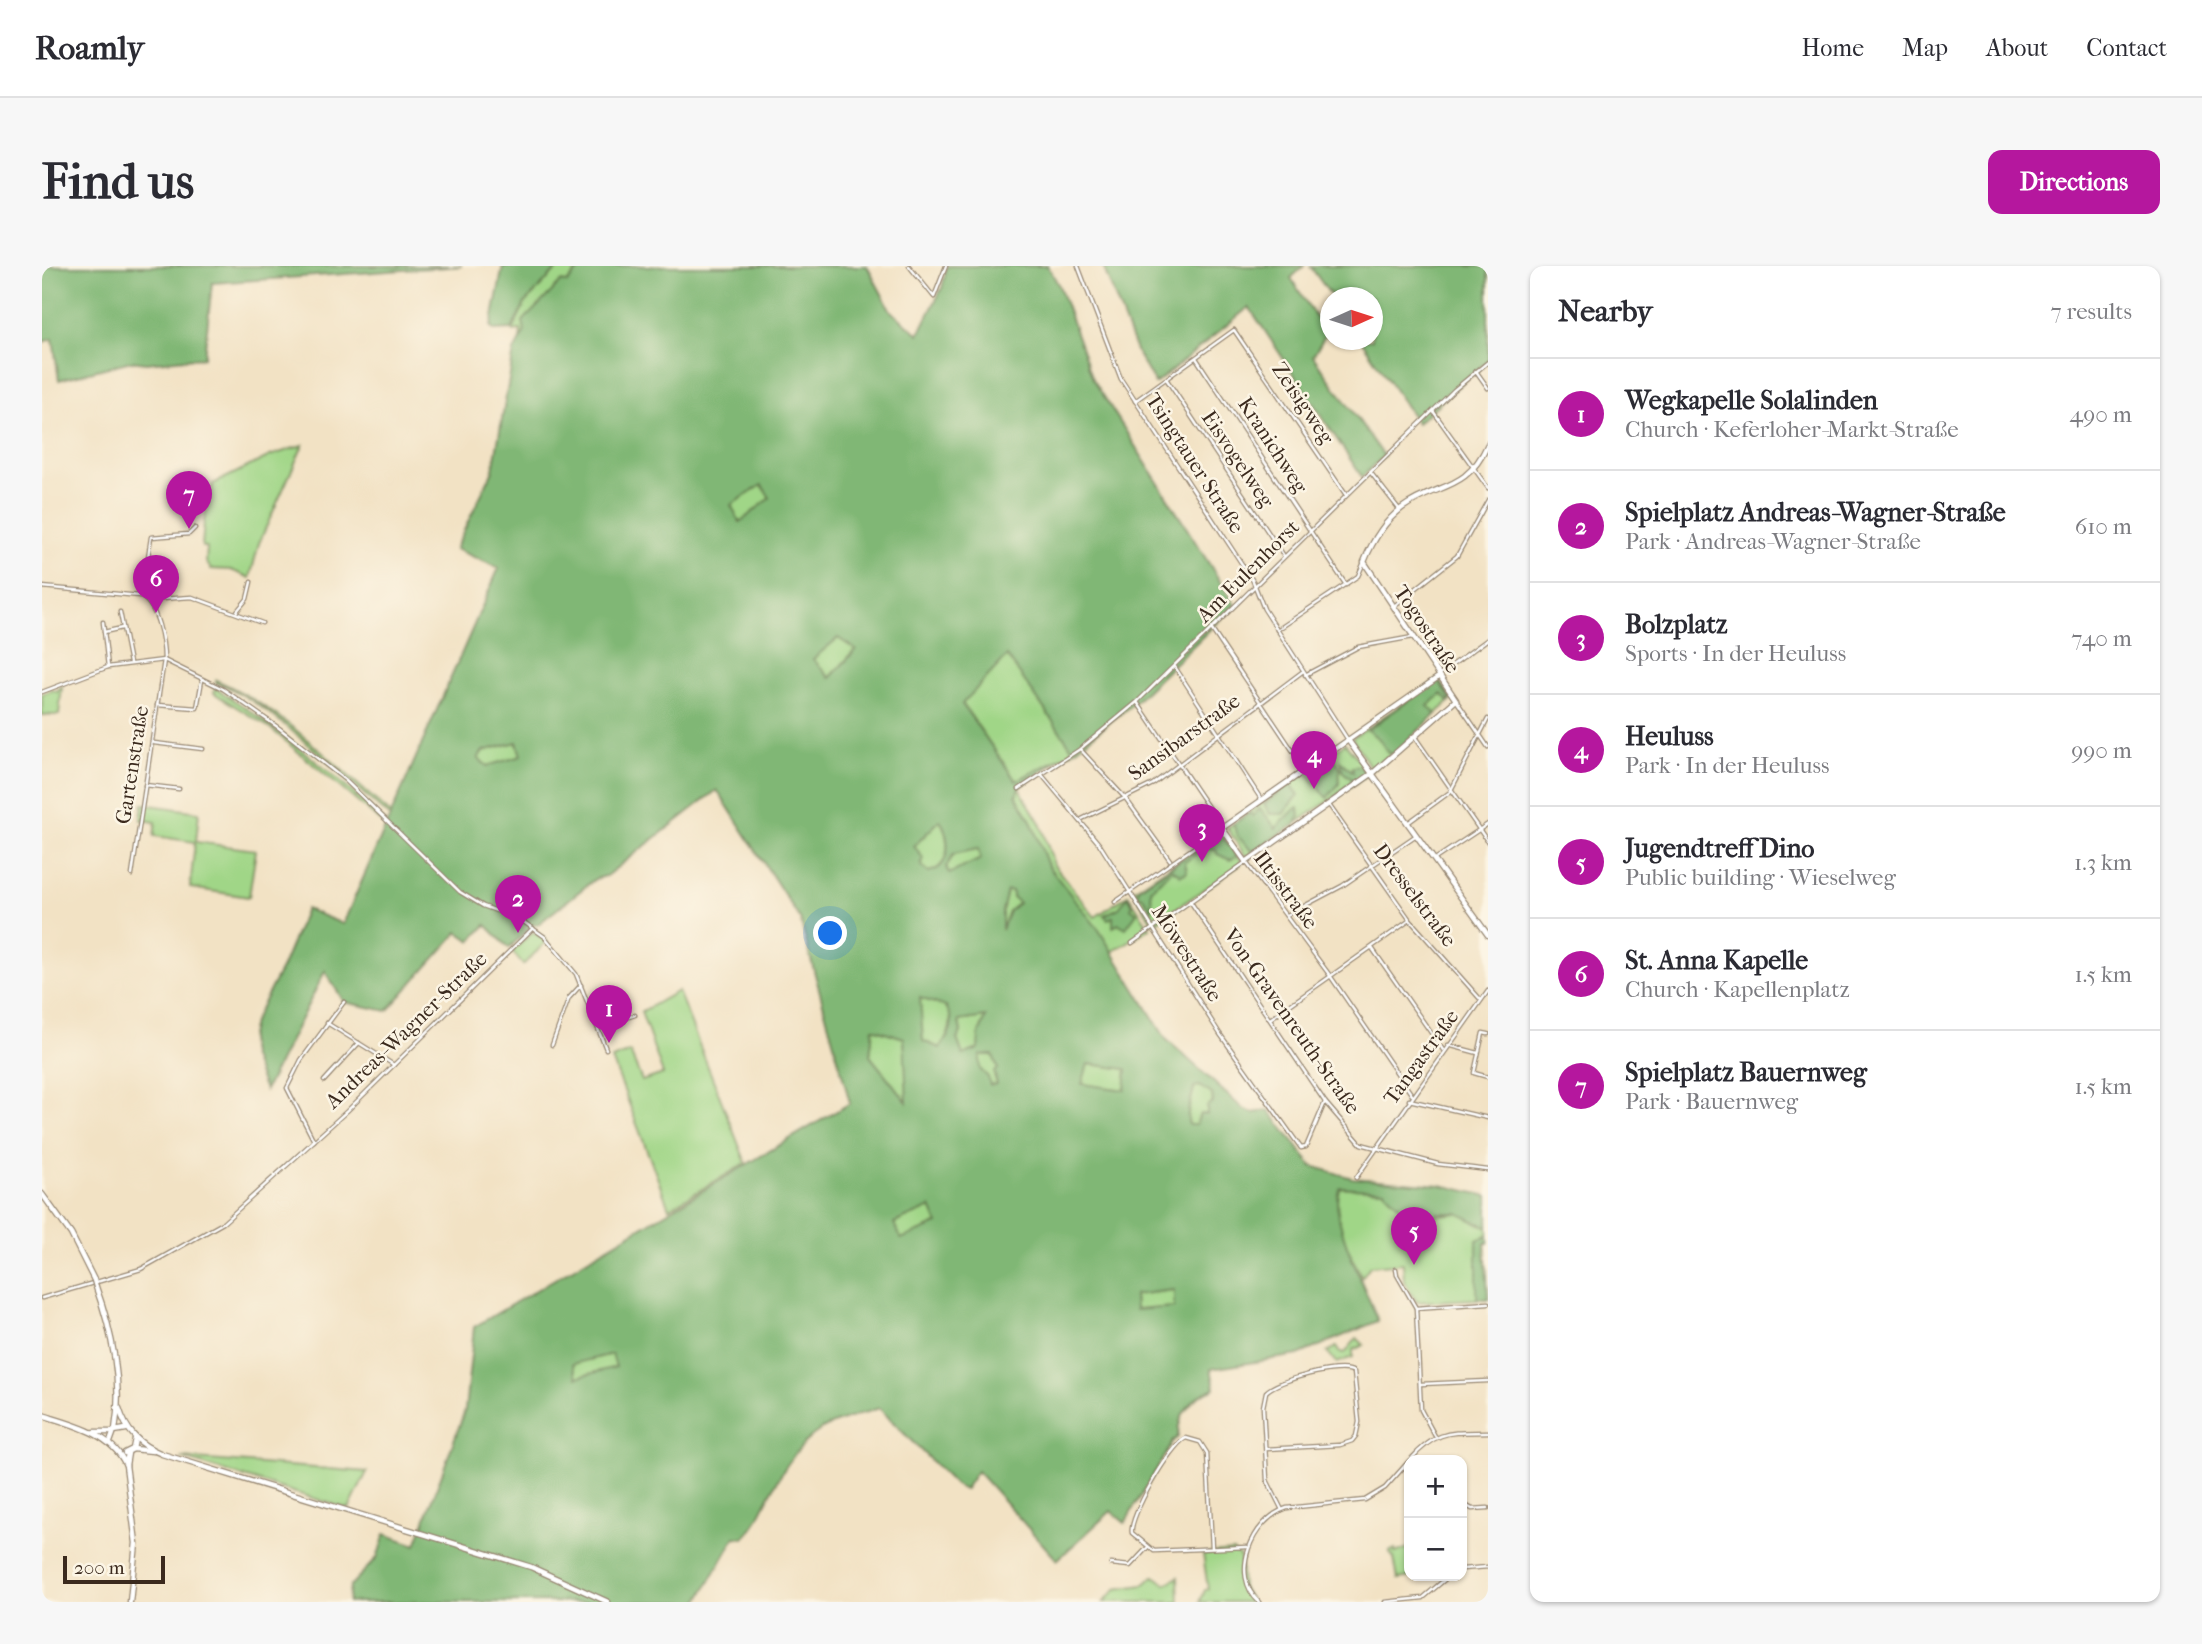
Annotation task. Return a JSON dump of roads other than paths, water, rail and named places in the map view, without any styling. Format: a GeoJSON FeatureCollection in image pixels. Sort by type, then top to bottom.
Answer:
{"type":"FeatureCollection","features":[{"type":"Feature","properties":{"kind":"street"},"geometry":{"type":"LineString","coordinates":[[909,266],[934,298],[946,266]]}},
{"type":"Feature","properties":{"kind":"street","name":"Tsingtauer Straße"},"geometry":{"type":"LineString","coordinates":[[1078,266],[1121,379],[1254,585],[1303,674],[1348,740]]}},
{"type":"Feature","properties":{"kind":"street","name":"Zeisigweg"},"geometry":{"type":"LineString","coordinates":[[1196,358],[1234,330],[1346,495]]}},
{"type":"Feature","properties":{"kind":"street"},"geometry":{"type":"LineString","coordinates":[[1135,401],[1196,358]]}},
{"type":"Feature","properties":{"kind":"street","name":"Kranichweg"},"geometry":{"type":"LineString","coordinates":[[1196,358],[1346,585]]}},
{"type":"Feature","properties":{"kind":"street","name":"Am Eulenhorst"},"geometry":{"type":"LineString","coordinates":[[1019,789],[1080,748],[1137,702],[1433,410],[1488,362]]}},
{"type":"Feature","properties":{"kind":"street"},"geometry":{"type":"LineString","coordinates":[[1476,371],[1488,388]]}},
{"type":"Feature","properties":{"kind":"street","name":"Eisvogelweg"},"geometry":{"type":"LineString","coordinates":[[1167,380],[1284,556]]}},
{"type":"Feature","properties":{"kind":"street"},"geometry":{"type":"LineString","coordinates":[[1433,410],[1488,488]]}},
{"type":"Feature","properties":{"kind":"street"},"geometry":{"type":"LineString","coordinates":[[1277,630],[1358,576],[1380,533],[1399,510],[1449,487],[1475,468],[1488,444]]}},
{"type":"Feature","properties":{"kind":"street"},"geometry":{"type":"LineString","coordinates":[[1371,473],[1399,510]]}},
{"type":"Feature","properties":{"kind":"street"},"geometry":{"type":"LineString","coordinates":[[1394,606],[1457,556],[1488,500]]}},
{"type":"Feature","properties":{"kind":"street"},"geometry":{"type":"LineString","coordinates":[[142,597],[151,537],[189,534],[195,528]]}},
{"type":"Feature","properties":{"kind":"street","name":"Togostraße"},"geometry":{"type":"LineString","coordinates":[[1364,562],[1488,747]]}},
{"type":"Feature","properties":{"kind":"street"},"geometry":{"type":"LineString","coordinates":[[237,611],[247,599],[251,582]]}},
{"type":"Feature","properties":{"kind":"street"},"geometry":{"type":"LineString","coordinates":[[42,587],[142,597],[146,600],[192,597],[237,611],[262,623]]}},
{"type":"Feature","properties":{"kind":"street","name":"Gartenstraße"},"geometry":{"type":"LineString","coordinates":[[132,875],[164,660],[158,626],[146,600]]}},
{"type":"Feature","properties":{"kind":"street"},"geometry":{"type":"LineString","coordinates":[[120,612],[130,663]]}},
{"type":"Feature","properties":{"kind":"street"},"geometry":{"type":"LineString","coordinates":[[103,622],[108,667]]}},
{"type":"Feature","properties":{"kind":"street"},"geometry":{"type":"LineString","coordinates":[[104,632],[123,628]]}},
{"type":"Feature","properties":{"kind":"street"},"geometry":{"type":"LineString","coordinates":[[1212,630],[1304,768]]}},
{"type":"Feature","properties":{"kind":"street","name":"Sansibarstraße"},"geometry":{"type":"LineString","coordinates":[[1080,820],[1126,799],[1179,766],[1258,702],[1303,674],[1358,647],[1413,636]]}},
{"type":"Feature","properties":{"kind":"street"},"geometry":{"type":"LineString","coordinates":[[1115,902],[1171,861],[1263,801],[1304,768],[1440,676],[1488,639]]}},
{"type":"Feature","properties":{"kind":"street"},"geometry":{"type":"LineString","coordinates":[[42,692],[108,667],[164,660],[257,710],[334,772],[397,828],[460,892],[533,928],[564,957],[581,985],[606,1049]]}},
{"type":"Feature","properties":{"kind":"street"},"geometry":{"type":"LineString","coordinates":[[1175,667],[1263,801]]}},
{"type":"Feature","properties":{"kind":"street"},"geometry":{"type":"LineString","coordinates":[[157,705],[197,708],[202,680]]}},
{"type":"Feature","properties":{"kind":"street"},"geometry":{"type":"LineString","coordinates":[[1132,943],[1373,773],[1456,700]]}},
{"type":"Feature","properties":{"kind":"street","name":"Iltisstraße"},"geometry":{"type":"LineString","coordinates":[[1137,702],[1222,828],[1331,977],[1412,1095]]}},
{"type":"Feature","properties":{"kind":"street"},"geometry":{"type":"LineString","coordinates":[[1409,822],[1450,792],[1488,719]]}},
{"type":"Feature","properties":{"kind":"street"},"geometry":{"type":"LineString","coordinates":[[1415,737],[1450,792],[1488,842]]}},
{"type":"Feature","properties":{"kind":"street"},"geometry":{"type":"LineString","coordinates":[[1348,740],[1488,935]]}},
{"type":"Feature","properties":{"kind":"street"},"geometry":{"type":"LineString","coordinates":[[152,742],[203,749]]}},
{"type":"Feature","properties":{"kind":"street"},"geometry":{"type":"LineString","coordinates":[[1080,748],[1126,799],[1171,861]]}},
{"type":"Feature","properties":{"kind":"street","name":"Möwestraße"},"geometry":{"type":"LineString","coordinates":[[1042,775],[1080,820],[1228,1045],[1298,1146],[1304,1150],[1325,1102]]}},
{"type":"Feature","properties":{"kind":"street"},"geometry":{"type":"LineString","coordinates":[[145,785],[179,789]]}},
{"type":"Feature","properties":{"kind":"street","name":"Dresselstraße"},"geometry":{"type":"LineString","coordinates":[[1329,805],[1410,920],[1481,1000]]}},
{"type":"Feature","properties":{"kind":"street"},"geometry":{"type":"LineString","coordinates":[[1435,859],[1488,824]]}},
{"type":"Feature","properties":{"kind":"street"},"geometry":{"type":"LineString","coordinates":[[1286,916],[1342,886],[1417,834]]}},
{"type":"Feature","properties":{"kind":"street","name":"Von-Gravenreuth-Straße"},"geometry":{"type":"LineString","coordinates":[[1190,901],[1325,1102],[1361,1144],[1375,1149]]}},
{"type":"Feature","properties":{"kind":"street"},"geometry":{"type":"LineString","coordinates":[[1269,1020],[1410,920]]}},
{"type":"Feature","properties":{"kind":"street","name":"Andreas-Wagner-Straße"},"geometry":{"type":"LineString","coordinates":[[42,1298],[141,1269],[223,1223],[394,1065],[533,928]]}},
{"type":"Feature","properties":{"kind":"street"},"geometry":{"type":"LineString","coordinates":[[1372,948],[1443,1050]]}},
{"type":"Feature","properties":{"kind":"street"},"geometry":{"type":"LineString","coordinates":[[552,1045],[569,998],[581,985]]}},
{"type":"Feature","properties":{"kind":"street","name":"Tangastraße"},"geometry":{"type":"LineString","coordinates":[[1356,1178],[1443,1050],[1488,991]]}},
{"type":"Feature","properties":{"kind":"street"},"geometry":{"type":"LineString","coordinates":[[314,1141],[287,1088],[327,1023],[344,1002]]}},
{"type":"Feature","properties":{"kind":"street"},"geometry":{"type":"LineString","coordinates":[[593,1013],[620,1020],[635,1015]]}},
{"type":"Feature","properties":{"kind":"street"},"geometry":{"type":"LineString","coordinates":[[327,1023],[394,1065]]}},
{"type":"Feature","properties":{"kind":"street"},"geometry":{"type":"LineString","coordinates":[[1488,1034],[1483,1033],[1474,1073],[1488,1077]]}},
{"type":"Feature","properties":{"kind":"street"},"geometry":{"type":"LineString","coordinates":[[324,1081],[359,1043]]}},
{"type":"Feature","properties":{"kind":"street"},"geometry":{"type":"LineString","coordinates":[[1448,1045],[1478,1053]]}},
{"type":"Feature","properties":{"kind":"street"},"geometry":{"type":"LineString","coordinates":[[1409,1100],[1488,1118]]}},
{"type":"Feature","properties":{"kind":"street"},"geometry":{"type":"LineString","coordinates":[[1375,1149],[1438,1164],[1488,1170]]}},
{"type":"Feature","properties":{"kind":"street"},"geometry":{"type":"LineString","coordinates":[[42,1194],[71,1234],[96,1287],[111,1342],[118,1408],[126,1429],[135,1439],[155,1451],[531,1567],[608,1602]]}},
{"type":"Feature","properties":{"kind":"street"},"geometry":{"type":"LineString","coordinates":[[1396,1269],[1416,1308],[1422,1416],[1434,1436]]}},
{"type":"Feature","properties":{"kind":"street"},"geometry":{"type":"LineString","coordinates":[[1416,1308],[1488,1303]]}},
{"type":"Feature","properties":{"kind":"street"},"geometry":{"type":"LineString","coordinates":[[1266,1449],[1352,1441],[1359,1422],[1354,1372],[1338,1367],[1269,1388],[1263,1401],[1266,1449],[1269,1487],[1282,1510]]}},
{"type":"Feature","properties":{"kind":"street"},"geometry":{"type":"LineString","coordinates":[[1420,1384],[1488,1381]]}},
{"type":"Feature","properties":{"kind":"street"},"geometry":{"type":"LineString","coordinates":[[110,1443],[118,1408]]}},
{"type":"Feature","properties":{"kind":"street"},"geometry":{"type":"LineString","coordinates":[[42,1415],[93,1432],[121,1454],[126,1465],[136,1542],[130,1602]]}},
{"type":"Feature","properties":{"kind":"street"},"geometry":{"type":"LineString","coordinates":[[93,1432],[126,1429]]}},
{"type":"Feature","properties":{"kind":"street"},"geometry":{"type":"LineString","coordinates":[[1416,1455],[1434,1436],[1488,1432]]}},
{"type":"Feature","properties":{"kind":"street"},"geometry":{"type":"LineString","coordinates":[[1212,1548],[1207,1453],[1203,1444],[1191,1438],[1181,1440],[1174,1446],[1133,1517],[1132,1533],[1147,1548],[1154,1551],[1247,1547]]}},
{"type":"Feature","properties":{"kind":"street"},"geometry":{"type":"LineString","coordinates":[[126,1465],[135,1439]]}},
{"type":"Feature","properties":{"kind":"street"},"geometry":{"type":"LineString","coordinates":[[121,1454],[130,1451],[155,1451]]}},
{"type":"Feature","properties":{"kind":"street"},"geometry":{"type":"LineString","coordinates":[[1259,1602],[1251,1593],[1247,1582],[1247,1547],[1268,1521],[1282,1510],[1365,1500],[1385,1488],[1404,1468]]}},
{"type":"Feature","properties":{"kind":"street"},"geometry":{"type":"LineString","coordinates":[[1467,1506],[1472,1509],[1488,1508]]}},
{"type":"Feature","properties":{"kind":"street"},"geometry":{"type":"LineString","coordinates":[[1111,1564],[1130,1566],[1147,1548]]}},
{"type":"Feature","properties":{"kind":"street"},"geometry":{"type":"LineString","coordinates":[[1467,1569],[1488,1567]]}},
{"type":"Feature","properties":{"kind":"street"},"geometry":{"type":"LineString","coordinates":[[1385,1602],[1423,1598],[1443,1581]]}},
{"type":"Feature","properties":{"kind":"place","name":"Spielplatz Bauernweg"},"geometry":{"type":"Point","coordinates":[189,529]}},
{"type":"Feature","properties":{"kind":"place","name":"St. Anna Kapelle"},"geometry":{"type":"Point","coordinates":[156,613]}},
{"type":"Feature","properties":{"kind":"place","name":"Heuluss"},"geometry":{"type":"Point","coordinates":[1314,789]}},
{"type":"Feature","properties":{"kind":"place","name":"Bolzplatz"},"geometry":{"type":"Point","coordinates":[1202,862]}},
{"type":"Feature","properties":{"kind":"place","name":"Spielplatz Andreas-Wagner-Straße"},"geometry":{"type":"Point","coordinates":[518,933]}},
{"type":"Feature","properties":{"kind":"place","name":"Wegkapelle Solalinden"},"geometry":{"type":"Point","coordinates":[609,1043]}},
{"type":"Feature","properties":{"kind":"place","name":"Jugendtreff Dino"},"geometry":{"type":"Point","coordinates":[1414,1265]}}]}
